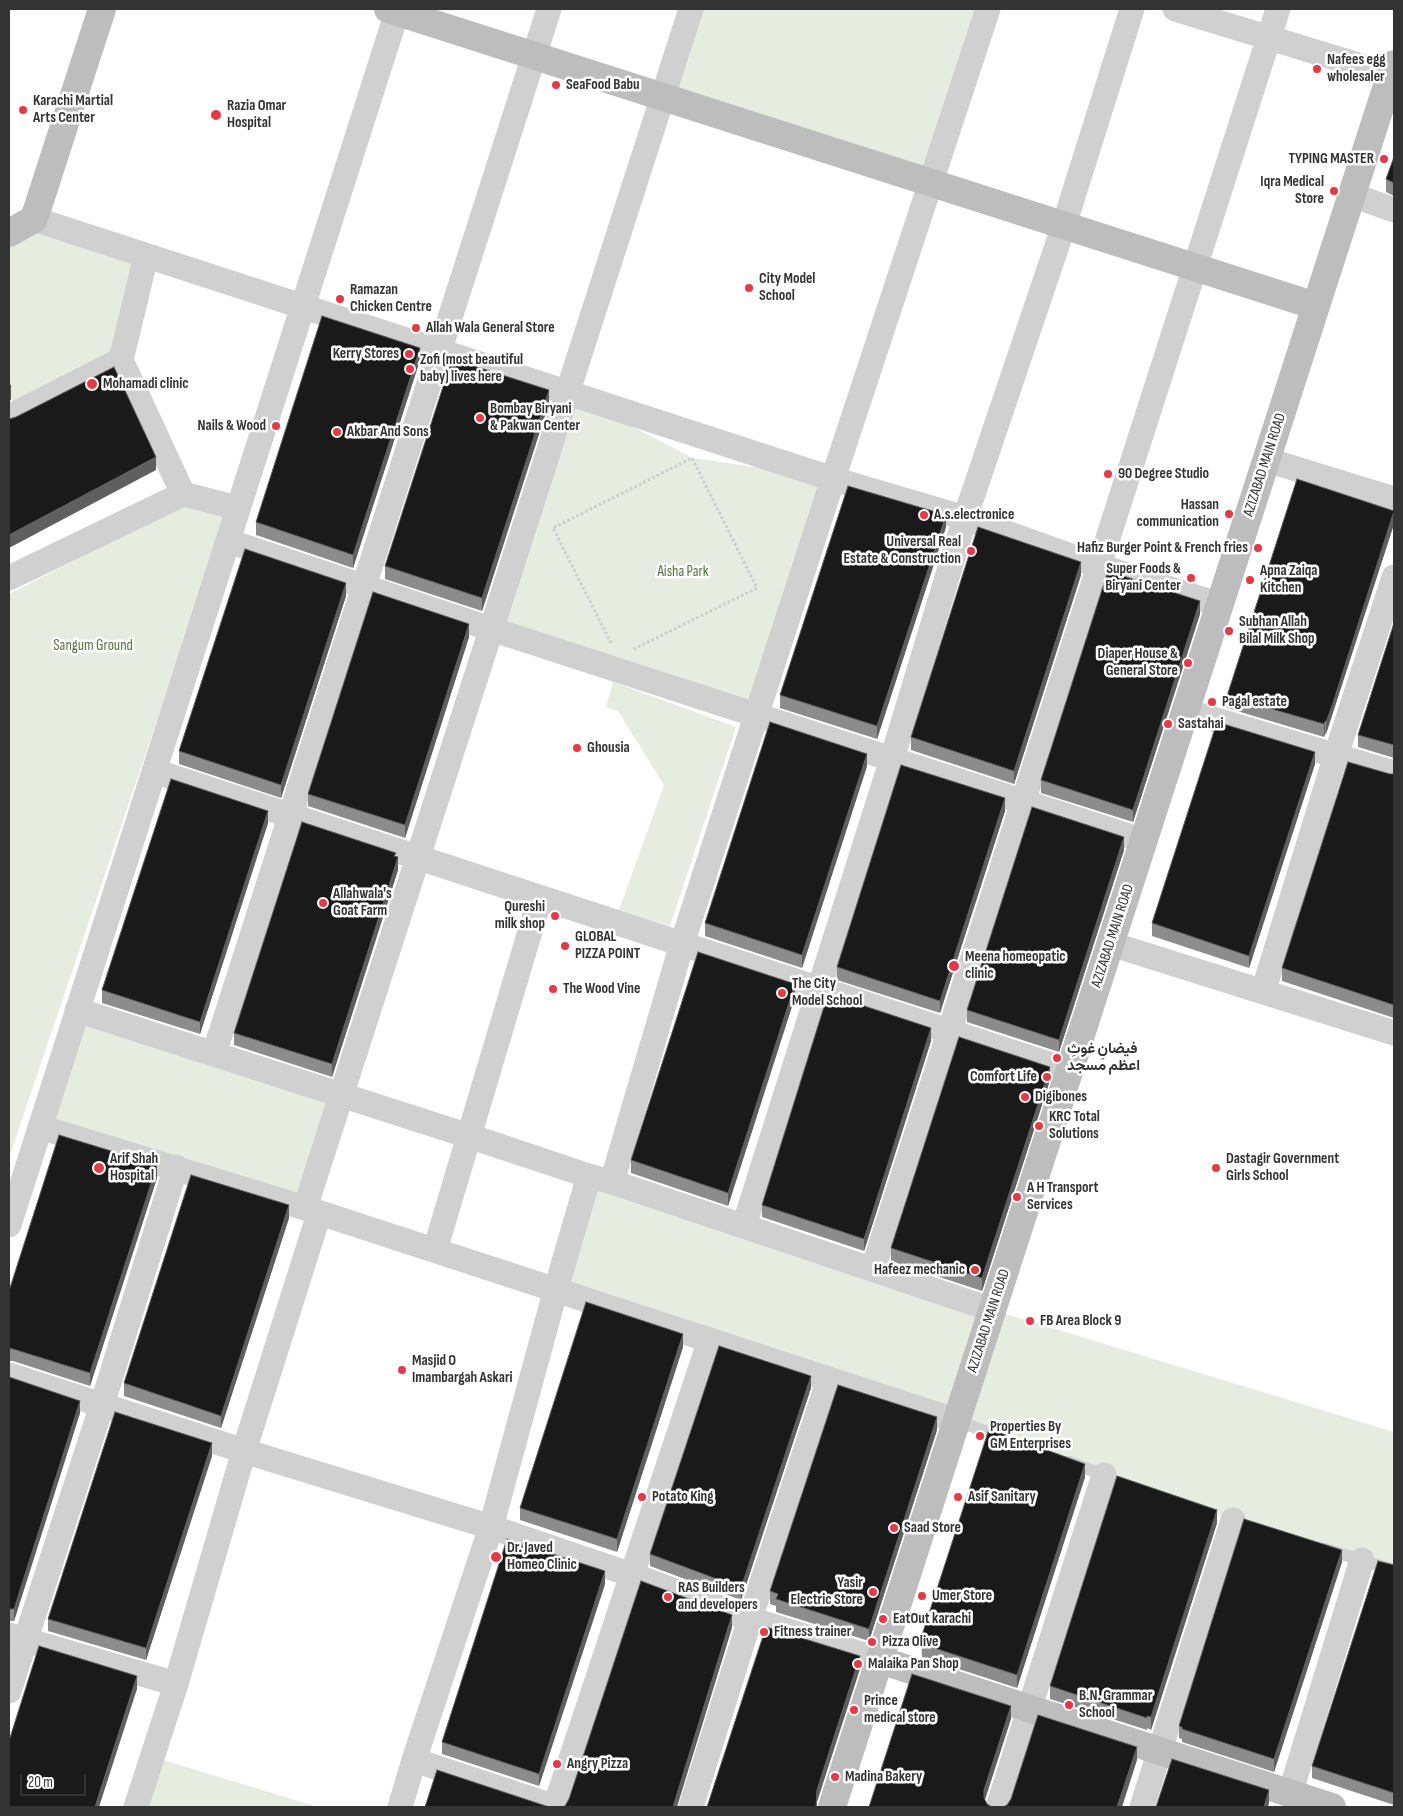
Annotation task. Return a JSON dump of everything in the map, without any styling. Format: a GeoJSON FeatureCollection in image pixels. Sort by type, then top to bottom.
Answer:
{"type":"FeatureCollection","features":[{"type":"Feature","properties":{"kind":"street"},"geometry":{"type":"LineString","coordinates":[[9,233],[34,219],[102,9]]}},
{"type":"Feature","properties":{"kind":"street"},"geometry":{"type":"LineString","coordinates":[[214,1054],[549,9]]}},
{"type":"Feature","properties":{"kind":"street"},"geometry":{"type":"LineString","coordinates":[[136,1807],[176,1684],[244,1451],[312,1211],[341,1095],[691,9]]}},
{"type":"Feature","properties":{"kind":"street"},"geometry":{"type":"LineString","coordinates":[[400,1807],[491,1527],[556,1289],[600,1179],[682,944],[988,9]]}},
{"type":"Feature","properties":{"kind":"street"},"geometry":{"type":"LineString","coordinates":[[744,1226],[892,759],[965,518],[1064,225],[1132,9]]}},
{"type":"Feature","properties":{"kind":"street"},"geometry":{"type":"LineString","coordinates":[[1175,9],[1269,38],[1392,70]]}},
{"type":"Feature","properties":{"kind":"street"},"geometry":{"type":"LineString","coordinates":[[873,1269],[1278,9]]}},
{"type":"Feature","properties":{"kind":"street"},"geometry":{"type":"LineString","coordinates":[[9,1225],[303,306],[395,10],[1316,306]]}},
{"type":"Feature","properties":{"kind":"street","name":"AZIZABAD MAIN ROAD"},"geometry":{"type":"LineString","coordinates":[[832,1807],[1392,70]]}},
{"type":"Feature","properties":{"kind":"street"},"geometry":{"type":"LineString","coordinates":[[1352,195],[1394,210]]}},
{"type":"Feature","properties":{"kind":"street"},"geometry":{"type":"LineString","coordinates":[[34,219],[833,479],[965,518],[1099,566],[1220,605]]}},
{"type":"Feature","properties":{"kind":"street"},"geometry":{"type":"LineString","coordinates":[[146,256],[121,360],[183,494]]}},
{"type":"Feature","properties":{"kind":"street"},"geometry":{"type":"LineString","coordinates":[[9,417],[121,360]]}},
{"type":"Feature","properties":{"kind":"street"},"geometry":{"type":"LineString","coordinates":[[1267,460],[1394,499]]}},
{"type":"Feature","properties":{"kind":"street"},"geometry":{"type":"LineString","coordinates":[[9,578],[183,494],[238,508]]}},
{"type":"Feature","properties":{"kind":"street"},"geometry":{"type":"LineString","coordinates":[[228,541],[491,629],[1144,841]]}},
{"type":"Feature","properties":{"kind":"street"},"geometry":{"type":"LineString","coordinates":[[1263,992],[1336,755],[1394,577]]}},
{"type":"Feature","properties":{"kind":"street"},"geometry":{"type":"LineString","coordinates":[[1186,711],[1394,773]]}},
{"type":"Feature","properties":{"kind":"street"},"geometry":{"type":"LineString","coordinates":[[154,771],[1070,1071]]}},
{"type":"Feature","properties":{"kind":"street"},"geometry":{"type":"LineString","coordinates":[[435,1250],[540,898]]}},
{"type":"Feature","properties":{"kind":"street"},"geometry":{"type":"LineString","coordinates":[[1111,944],[1263,992],[1394,1030]]}},
{"type":"Feature","properties":{"kind":"street"},"geometry":{"type":"LineString","coordinates":[[77,1010],[744,1226],[993,1310]]}},
{"type":"Feature","properties":{"kind":"street"},"geometry":{"type":"LineString","coordinates":[[40,1126],[176,1167],[435,1250],[957,1421]]}},
{"type":"Feature","properties":{"kind":"street"},"geometry":{"type":"LineString","coordinates":[[9,1691],[17,1638],[102,1405],[176,1167]]}},
{"type":"Feature","properties":{"kind":"street"},"geometry":{"type":"LineString","coordinates":[[414,1760],[556,1807],[710,1340]]}},
{"type":"Feature","properties":{"kind":"street"},"geometry":{"type":"LineString","coordinates":[[9,1375],[244,1451],[491,1527],[632,1575],[750,1619],[1160,1751],[1299,1800],[1332,1807]]}},
{"type":"Feature","properties":{"kind":"street"},"geometry":{"type":"LineString","coordinates":[[691,1807],[750,1619],[829,1379]]}},
{"type":"Feature","properties":{"kind":"street"},"geometry":{"type":"LineString","coordinates":[[998,1807],[1030,1709],[1114,1478]]}},
{"type":"Feature","properties":{"kind":"street"},"geometry":{"type":"LineString","coordinates":[[1142,1807],[1233,1520]]}},
{"type":"Feature","properties":{"kind":"street"},"geometry":{"type":"LineString","coordinates":[[1299,1800],[1362,1560]]}},
{"type":"Feature","properties":{"kind":"street"},"geometry":{"type":"LineString","coordinates":[[17,1638],[176,1684]]}},
{"type":"Feature","properties":{"kind":"lane"},"geometry":{"type":"LineString","coordinates":[[957,1421],[1012,1441]]}},
{"type":"Feature","properties":{"kind":"lane"},"geometry":{"type":"LineString","coordinates":[[1058,1458],[1114,1478]]}},
{"type":"Feature","properties":{"kind":"lane"},"geometry":{"type":"LineString","coordinates":[[1316,1546],[1394,1570]]}},
{"type":"Feature","properties":{"kind":"path"},"geometry":{"type":"LineString","coordinates":[[613,648],[553,528],[692,458],[757,588],[626,653]]}},
{"type":"Feature","properties":{"kind":"green space"},"geometry":{"type":"Polygon","coordinates":[[[691,9],[988,9],[932,183],[663,97],[691,9]]]}},
{"type":"Feature","properties":{"kind":"green space"},"geometry":{"type":"Polygon","coordinates":[[[34,219],[146,256],[121,360],[18,412],[9,394],[9,233],[34,219]]]}},
{"type":"Feature","properties":{"kind":"green space","name":"Aisha Park"},"geometry":{"type":"Polygon","coordinates":[[[567,393],[693,458],[833,479],[756,715],[491,629],[567,393]]]}},
{"type":"Feature","properties":{"kind":"green space","name":"Sangum Ground"},"geometry":{"type":"Polygon","coordinates":[[[183,505],[226,516],[9,1158],[9,594],[183,505]]]}},
{"type":"Feature","properties":{"kind":"green space"},"geometry":{"type":"Polygon","coordinates":[[[613,682],[736,727],[670,926],[619,910],[664,785],[618,711],[606,707],[613,682]]]}},
{"type":"Feature","properties":{"kind":"green space"},"geometry":{"type":"Polygon","coordinates":[[[77,1010],[341,1095],[305,1208],[40,1127],[77,1010]]]}},
{"type":"Feature","properties":{"kind":"green space"},"geometry":{"type":"Polygon","coordinates":[[[589,1176],[993,1310],[1394,1432],[1394,1570],[1233,1520],[957,1421],[556,1289],[589,1176]]]}},
{"type":"Feature","properties":{"kind":"green space"},"geometry":{"type":"Polygon","coordinates":[[[153,1757],[318,1807],[136,1807],[153,1757]]]}},
{"type":"Feature","properties":{"kind":"building"},"geometry":{"type":"Polygon","coordinates":[[[1394,157],[1394,183],[1386,179],[1394,157]]]}},
{"type":"Feature","properties":{"kind":"building"},"geometry":{"type":"Polygon","coordinates":[[[322,316],[420,348],[353,555],[256,522],[322,316]]]}},
{"type":"Feature","properties":{"kind":"building"},"geometry":{"type":"Polygon","coordinates":[[[452,359],[549,390],[482,598],[385,566],[452,359]]]}},
{"type":"Feature","properties":{"kind":"building"},"geometry":{"type":"Polygon","coordinates":[[[114,367],[156,457],[9,535],[9,419],[114,367]]]}},
{"type":"Feature","properties":{"kind":"building"},"geometry":{"type":"Polygon","coordinates":[[[1297,479],[1394,511],[1333,703],[1324,724],[1227,696],[1297,479]]]}},
{"type":"Feature","properties":{"kind":"building"},"geometry":{"type":"Polygon","coordinates":[[[848,486],[946,515],[877,726],[780,695],[848,486]]]}},
{"type":"Feature","properties":{"kind":"building"},"geometry":{"type":"Polygon","coordinates":[[[978,527],[1081,562],[1014,771],[911,737],[978,527]]]}},
{"type":"Feature","properties":{"kind":"building"},"geometry":{"type":"Polygon","coordinates":[[[245,549],[346,583],[281,785],[179,751],[245,549]]]}},
{"type":"Feature","properties":{"kind":"building"},"geometry":{"type":"Polygon","coordinates":[[[1108,571],[1200,601],[1133,810],[1041,780],[1108,571]]]}},
{"type":"Feature","properties":{"kind":"building"},"geometry":{"type":"Polygon","coordinates":[[[373,592],[469,624],[405,825],[308,794],[373,592]]]}},
{"type":"Feature","properties":{"kind":"building"},"geometry":{"type":"Polygon","coordinates":[[[1394,623],[1394,745],[1358,735],[1394,623]]]}},
{"type":"Feature","properties":{"kind":"building"},"geometry":{"type":"Polygon","coordinates":[[[770,722],[867,754],[802,955],[705,923],[770,722]]]}},
{"type":"Feature","properties":{"kind":"building"},"geometry":{"type":"Polygon","coordinates":[[[1217,722],[1315,752],[1249,956],[1152,923],[1217,722]]]}},
{"type":"Feature","properties":{"kind":"building"},"geometry":{"type":"Polygon","coordinates":[[[1348,762],[1394,774],[1394,1005],[1282,968],[1348,762]]]}},
{"type":"Feature","properties":{"kind":"building"},"geometry":{"type":"Polygon","coordinates":[[[901,765],[1005,798],[940,1001],[837,967],[901,765]]]}},
{"type":"Feature","properties":{"kind":"building"},"geometry":{"type":"Polygon","coordinates":[[[171,779],[268,811],[200,1022],[102,990],[171,779]]]}},
{"type":"Feature","properties":{"kind":"building"},"geometry":{"type":"Polygon","coordinates":[[[1032,807],[1124,837],[1059,1040],[967,1010],[1032,807]]]}},
{"type":"Feature","properties":{"kind":"building"},"geometry":{"type":"Polygon","coordinates":[[[302,822],[396,853],[394,856],[398,857],[332,1064],[234,1033],[302,822]]]}},
{"type":"Feature","properties":{"kind":"building"},"geometry":{"type":"Polygon","coordinates":[[[698,952],[795,984],[728,1193],[631,1160],[698,952]]]}},
{"type":"Feature","properties":{"kind":"building"},"geometry":{"type":"Polygon","coordinates":[[[828,994],[931,1028],[864,1239],[762,1205],[828,994]]]}},
{"type":"Feature","properties":{"kind":"building"},"geometry":{"type":"Polygon","coordinates":[[[959,1037],[1050,1067],[982,1278],[891,1248],[959,1037]]]}},
{"type":"Feature","properties":{"kind":"building"},"geometry":{"type":"Polygon","coordinates":[[[59,1135],[157,1165],[90,1373],[9,1348],[9,1291],[59,1135]]]}},
{"type":"Feature","properties":{"kind":"building"},"geometry":{"type":"Polygon","coordinates":[[[191,1175],[289,1205],[221,1416],[124,1383],[191,1175]]]}},
{"type":"Feature","properties":{"kind":"building"},"geometry":{"type":"Polygon","coordinates":[[[586,1302],[683,1334],[617,1539],[520,1508],[586,1302]]]}},
{"type":"Feature","properties":{"kind":"building"},"geometry":{"type":"Polygon","coordinates":[[[719,1346],[811,1376],[741,1588],[650,1554],[719,1346]]]}},
{"type":"Feature","properties":{"kind":"building"},"geometry":{"type":"Polygon","coordinates":[[[9,1377],[80,1401],[14,1609],[9,1609],[9,1377]]]}},
{"type":"Feature","properties":{"kind":"building"},"geometry":{"type":"Polygon","coordinates":[[[838,1385],[937,1417],[869,1629],[776,1599],[778,1594],[770,1591],[838,1385]]]}},
{"type":"Feature","properties":{"kind":"building"},"geometry":{"type":"Polygon","coordinates":[[[115,1412],[212,1443],[146,1648],[48,1619],[115,1412]]]}},
{"type":"Feature","properties":{"kind":"building"},"geometry":{"type":"Polygon","coordinates":[[[989,1429],[1085,1464],[1017,1675],[922,1644],[923,1639],[921,1638],[989,1429]]]}},
{"type":"Feature","properties":{"kind":"building"},"geometry":{"type":"Polygon","coordinates":[[[1117,1476],[1217,1510],[1151,1717],[1147,1716],[1147,1718],[1050,1686],[1117,1476]]]}},
{"type":"Feature","properties":{"kind":"building"},"geometry":{"type":"Polygon","coordinates":[[[1244,1519],[1342,1550],[1274,1759],[1182,1729],[1179,1726],[1244,1519]]]}},
{"type":"Feature","properties":{"kind":"building"},"geometry":{"type":"Polygon","coordinates":[[[507,1539],[605,1571],[539,1774],[442,1742],[507,1539]]]}},
{"type":"Feature","properties":{"kind":"building"},"geometry":{"type":"Polygon","coordinates":[[[1378,1561],[1394,1565],[1394,1793],[1312,1766],[1378,1561]]]}},
{"type":"Feature","properties":{"kind":"building"},"geometry":{"type":"Polygon","coordinates":[[[641,1581],[732,1615],[673,1807],[562,1807],[565,1806],[569,1799],[641,1581]]]}},
{"type":"Feature","properties":{"kind":"building"},"geometry":{"type":"Polygon","coordinates":[[[766,1627],[860,1656],[817,1790],[816,1807],[707,1807],[766,1627]]]}},
{"type":"Feature","properties":{"kind":"building"},"geometry":{"type":"Polygon","coordinates":[[[39,1646],[137,1676],[95,1807],[9,1807],[9,1741],[39,1646]]]}},
{"type":"Feature","properties":{"kind":"building"},"geometry":{"type":"Polygon","coordinates":[[[912,1674],[1011,1706],[984,1790],[984,1798],[987,1804],[992,1807],[869,1807],[912,1674]]]}},
{"type":"Feature","properties":{"kind":"building"},"geometry":{"type":"Polygon","coordinates":[[[1038,1715],[1137,1747],[1117,1807],[1003,1807],[1011,1799],[1038,1715]]]}},
{"type":"Feature","properties":{"kind":"building"},"geometry":{"type":"Polygon","coordinates":[[[1172,1759],[1269,1790],[1264,1807],[1156,1807],[1172,1759]]]}},
{"type":"Feature","properties":{"kind":"building"},"geometry":{"type":"Polygon","coordinates":[[[437,1770],[549,1807],[425,1807],[437,1770]]]}},
{"type":"Feature","properties":{"kind":"place","name":"Nafees egg wholesaler"},"geometry":{"type":"Point","coordinates":[1317,69]}},
{"type":"Feature","properties":{"kind":"place","name":"SeaFood Babu"},"geometry":{"type":"Point","coordinates":[556,85]}},
{"type":"Feature","properties":{"kind":"place","name":"Karachi Martial Arts Center"},"geometry":{"type":"Point","coordinates":[23,110]}},
{"type":"Feature","properties":{"kind":"place","name":"Razia Omar Hospital"},"geometry":{"type":"Point","coordinates":[216,115]}},
{"type":"Feature","properties":{"kind":"place","name":"TYPING MASTER"},"geometry":{"type":"Point","coordinates":[1384,159]}},
{"type":"Feature","properties":{"kind":"place","name":"Iqra Medical Store"},"geometry":{"type":"Point","coordinates":[1334,191]}},
{"type":"Feature","properties":{"kind":"place","name":"City Model School"},"geometry":{"type":"Point","coordinates":[749,288]}},
{"type":"Feature","properties":{"kind":"place","name":"Ramazan Chicken Centre"},"geometry":{"type":"Point","coordinates":[340,299]}},
{"type":"Feature","properties":{"kind":"place","name":"Allah Wala General Store"},"geometry":{"type":"Point","coordinates":[416,328]}},
{"type":"Feature","properties":{"kind":"place","name":"Kerry Stores"},"geometry":{"type":"Point","coordinates":[409,354]}},
{"type":"Feature","properties":{"kind":"place","name":"Zofi (most beautiful baby) lives here"},"geometry":{"type":"Point","coordinates":[410,369]}},
{"type":"Feature","properties":{"kind":"place","name":"Mohamadi clinic"},"geometry":{"type":"Point","coordinates":[92,384]}},
{"type":"Feature","properties":{"kind":"place","name":"Bombay Biryani & Pakwan Center"},"geometry":{"type":"Point","coordinates":[480,418]}},
{"type":"Feature","properties":{"kind":"place","name":"Nails & Wood"},"geometry":{"type":"Point","coordinates":[276,426]}},
{"type":"Feature","properties":{"kind":"place","name":"Akbar And Sons"},"geometry":{"type":"Point","coordinates":[337,432]}},
{"type":"Feature","properties":{"kind":"place","name":"90 Degree Studio"},"geometry":{"type":"Point","coordinates":[1108,474]}},
{"type":"Feature","properties":{"kind":"place","name":"Hassan communication"},"geometry":{"type":"Point","coordinates":[1229,514]}},
{"type":"Feature","properties":{"kind":"place","name":"A.s.electronice"},"geometry":{"type":"Point","coordinates":[924,515]}},
{"type":"Feature","properties":{"kind":"place","name":"Hafiz Burger Point & French fries"},"geometry":{"type":"Point","coordinates":[1258,548]}},
{"type":"Feature","properties":{"kind":"place","name":"Universal Real Estate & Construction"},"geometry":{"type":"Point","coordinates":[971,551]}},
{"type":"Feature","properties":{"kind":"place","name":"Super Foods & Biryani Center"},"geometry":{"type":"Point","coordinates":[1191,578]}},
{"type":"Feature","properties":{"kind":"place","name":"Apna Zaiqa Kitchen"},"geometry":{"type":"Point","coordinates":[1250,580]}},
{"type":"Feature","properties":{"kind":"place","name":"Subhan Allah Bilal Milk Shop"},"geometry":{"type":"Point","coordinates":[1229,631]}},
{"type":"Feature","properties":{"kind":"place","name":"Diaper House & General Store"},"geometry":{"type":"Point","coordinates":[1188,663]}},
{"type":"Feature","properties":{"kind":"place","name":"Pagal estate"},"geometry":{"type":"Point","coordinates":[1212,702]}},
{"type":"Feature","properties":{"kind":"place","name":"Sastahai"},"geometry":{"type":"Point","coordinates":[1168,724]}},
{"type":"Feature","properties":{"kind":"place","name":"Ghousia"},"geometry":{"type":"Point","coordinates":[577,748]}},
{"type":"Feature","properties":{"kind":"place","name":"Allahwala's Goat Farm"},"geometry":{"type":"Point","coordinates":[323,903]}},
{"type":"Feature","properties":{"kind":"place","name":"Qureshi milk shop"},"geometry":{"type":"Point","coordinates":[555,916]}},
{"type":"Feature","properties":{"kind":"place","name":"GLOBAL PIZZA POINT"},"geometry":{"type":"Point","coordinates":[565,946]}},
{"type":"Feature","properties":{"kind":"place","name":"Meena homeopatic clinic"},"geometry":{"type":"Point","coordinates":[954,966]}},
{"type":"Feature","properties":{"kind":"place","name":"The Wood Vine"},"geometry":{"type":"Point","coordinates":[553,989]}},
{"type":"Feature","properties":{"kind":"place","name":"The City Model School"},"geometry":{"type":"Point","coordinates":[782,993]}},
{"type":"Feature","properties":{"kind":"place","name":"فیضانِ غوثِ اعظم مسجد"},"geometry":{"type":"Point","coordinates":[1057,1058]}},
{"type":"Feature","properties":{"kind":"place","name":"Comfort Life"},"geometry":{"type":"Point","coordinates":[1047,1077]}},
{"type":"Feature","properties":{"kind":"place","name":"Digibones"},"geometry":{"type":"Point","coordinates":[1025,1097]}},
{"type":"Feature","properties":{"kind":"place","name":"KRC Total Solutions"},"geometry":{"type":"Point","coordinates":[1039,1126]}},
{"type":"Feature","properties":{"kind":"place","name":"Arif Shah Hospital"},"geometry":{"type":"Point","coordinates":[99,1168]}},
{"type":"Feature","properties":{"kind":"place","name":"Dastagir Government Girls School"},"geometry":{"type":"Point","coordinates":[1216,1168]}},
{"type":"Feature","properties":{"kind":"place","name":"A H Transport Services"},"geometry":{"type":"Point","coordinates":[1017,1197]}},
{"type":"Feature","properties":{"kind":"place","name":"Hafeez mechanic"},"geometry":{"type":"Point","coordinates":[975,1270]}},
{"type":"Feature","properties":{"kind":"place","name":"FB Area Block 9"},"geometry":{"type":"Point","coordinates":[1030,1321]}},
{"type":"Feature","properties":{"kind":"place","name":"Masjid O Imambargah Askari"},"geometry":{"type":"Point","coordinates":[402,1370]}},
{"type":"Feature","properties":{"kind":"place","name":"Properties By GM Enterprises"},"geometry":{"type":"Point","coordinates":[980,1436]}},
{"type":"Feature","properties":{"kind":"place","name":"Potato King"},"geometry":{"type":"Point","coordinates":[642,1497]}},
{"type":"Feature","properties":{"kind":"place","name":"Asif Sanitary"},"geometry":{"type":"Point","coordinates":[958,1497]}},
{"type":"Feature","properties":{"kind":"place","name":"Saad Store"},"geometry":{"type":"Point","coordinates":[894,1528]}},
{"type":"Feature","properties":{"kind":"place","name":"Dr. Javed Homeo Clinic"},"geometry":{"type":"Point","coordinates":[496,1557]}},
{"type":"Feature","properties":{"kind":"place","name":"Yasir Electric Store"},"geometry":{"type":"Point","coordinates":[873,1592]}},
{"type":"Feature","properties":{"kind":"place","name":"Umer Store"},"geometry":{"type":"Point","coordinates":[922,1596]}},
{"type":"Feature","properties":{"kind":"place","name":"RAS Builders and developers"},"geometry":{"type":"Point","coordinates":[668,1597]}},
{"type":"Feature","properties":{"kind":"place","name":"EatOut karachi"},"geometry":{"type":"Point","coordinates":[883,1619]}},
{"type":"Feature","properties":{"kind":"place","name":"Fitness trainer"},"geometry":{"type":"Point","coordinates":[764,1632]}},
{"type":"Feature","properties":{"kind":"place","name":"Pizza Olive"},"geometry":{"type":"Point","coordinates":[872,1642]}},
{"type":"Feature","properties":{"kind":"place","name":"Malaika Pan Shop"},"geometry":{"type":"Point","coordinates":[858,1664]}},
{"type":"Feature","properties":{"kind":"place","name":"B.N. Grammar School"},"geometry":{"type":"Point","coordinates":[1069,1705]}},
{"type":"Feature","properties":{"kind":"place","name":"Prince medical store"},"geometry":{"type":"Point","coordinates":[854,1710]}},
{"type":"Feature","properties":{"kind":"place","name":"Angry Pizza"},"geometry":{"type":"Point","coordinates":[557,1764]}},
{"type":"Feature","properties":{"kind":"place","name":"Madina Bakery"},"geometry":{"type":"Point","coordinates":[835,1777]}}]}
